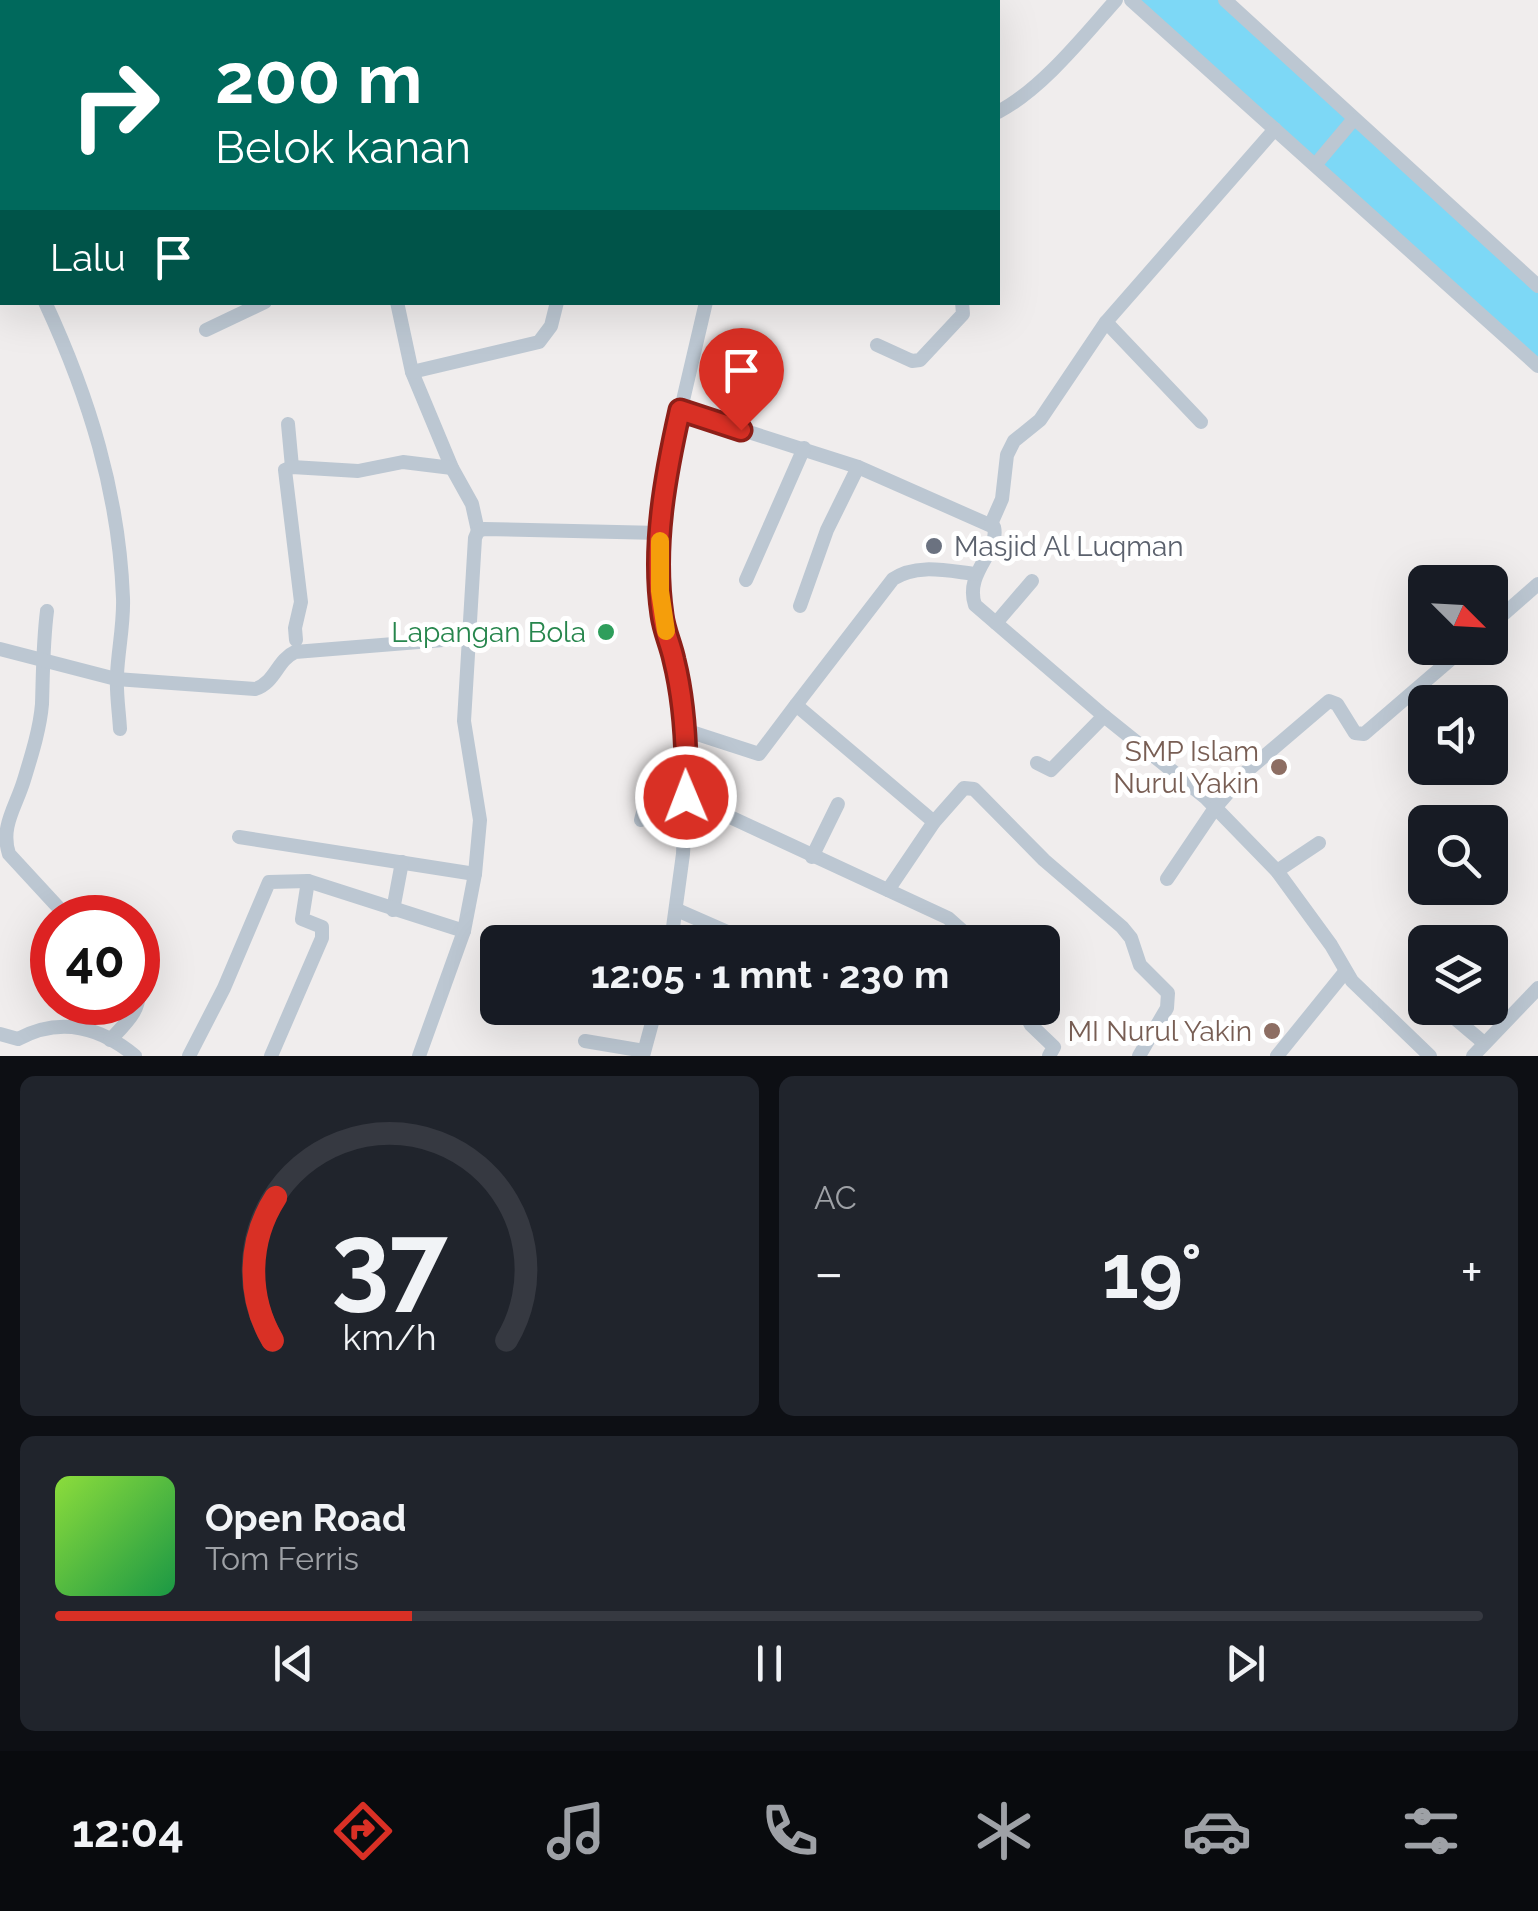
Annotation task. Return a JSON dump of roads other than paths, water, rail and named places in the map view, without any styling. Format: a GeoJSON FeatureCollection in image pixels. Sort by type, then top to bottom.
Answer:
{"type":"FeatureCollection","features":[{"type":"Feature","properties":{"kind":"street"},"geometry":{"type":"LineString","coordinates":[[1000,111],[1020,98],[1061,60],[1116,0]]}},
{"type":"Feature","properties":{"kind":"street"},"geometry":{"type":"LineString","coordinates":[[1131,0],[1275,129],[1319,161],[1538,366]]}},
{"type":"Feature","properties":{"kind":"street"},"geometry":{"type":"LineString","coordinates":[[1225,0],[1351,123],[1538,286]]}},
{"type":"Feature","properties":{"kind":"street"},"geometry":{"type":"LineString","coordinates":[[1319,161],[1351,123]]}},
{"type":"Feature","properties":{"kind":"street"},"geometry":{"type":"LineString","coordinates":[[991,524],[1002,499],[1010,447],[1046,412],[1106,322],[1275,129]]}},
{"type":"Feature","properties":{"kind":"street"},"geometry":{"type":"LineString","coordinates":[[46,305],[94,420],[112,499],[123,600],[116,679],[120,729]]}},
{"type":"Feature","properties":{"kind":"street"},"geometry":{"type":"LineString","coordinates":[[206,330],[258,305]]}},
{"type":"Feature","properties":{"kind":"street"},"geometry":{"type":"LineString","coordinates":[[397,305],[412,372],[452,468],[472,504],[478,531],[474,538],[464,721],[480,820],[474,874],[464,931],[418,1056]]}},
{"type":"Feature","properties":{"kind":"street"},"geometry":{"type":"LineString","coordinates":[[412,372],[539,342],[551,326],[555,305]]}},
{"type":"Feature","properties":{"kind":"street"},"geometry":{"type":"LineString","coordinates":[[674,925],[687,761],[674,661],[662,616],[660,533],[666,473],[705,305]]}},
{"type":"Feature","properties":{"kind":"street"},"geometry":{"type":"LineString","coordinates":[[877,346],[912,361],[920,360],[963,314],[962,305]]}},
{"type":"Feature","properties":{"kind":"street"},"geometry":{"type":"LineString","coordinates":[[1106,322],[1201,422]]}},
{"type":"Feature","properties":{"kind":"street"},"geometry":{"type":"LineString","coordinates":[[680,410],[858,467],[922,498],[991,524],[996,534],[975,574],[973,602],[1215,808],[1277,871],[1332,945],[1344,972],[1430,1056]]}},
{"type":"Feature","properties":{"kind":"street"},"geometry":{"type":"LineString","coordinates":[[288,424],[292,467]]}},
{"type":"Feature","properties":{"kind":"street"},"geometry":{"type":"LineString","coordinates":[[746,580],[804,448]]}},
{"type":"Feature","properties":{"kind":"street"},"geometry":{"type":"LineString","coordinates":[[296,640],[300,602],[286,470],[292,467],[358,471],[403,462],[452,468]]}},
{"type":"Feature","properties":{"kind":"street"},"geometry":{"type":"LineString","coordinates":[[800,606],[827,530],[858,467]]}},
{"type":"Feature","properties":{"kind":"street"},"geometry":{"type":"LineString","coordinates":[[478,531],[660,533]]}},
{"type":"Feature","properties":{"kind":"street"},"geometry":{"type":"LineString","coordinates":[[685,730],[758,754],[893,580],[902,573],[928,569],[975,574]]}},
{"type":"Feature","properties":{"kind":"street"},"geometry":{"type":"LineString","coordinates":[[996,624],[1032,581]]}},
{"type":"Feature","properties":{"kind":"street"},"geometry":{"type":"LineString","coordinates":[[1508,610],[1538,584]]}},
{"type":"Feature","properties":{"kind":"street"},"geometry":{"type":"LineString","coordinates":[[43,895],[5,860],[4,830],[24,782],[39,722],[47,611]]}},
{"type":"Feature","properties":{"kind":"street"},"geometry":{"type":"LineString","coordinates":[[0,649],[116,679],[256,689],[268,683],[295,652],[468,638]]}},
{"type":"Feature","properties":{"kind":"street"},"geometry":{"type":"LineString","coordinates":[[1166,879],[1215,808],[1247,771],[1329,701],[1337,704],[1355,733],[1364,734],[1444,665]]}},
{"type":"Feature","properties":{"kind":"street"},"geometry":{"type":"LineString","coordinates":[[796,705],[934,822]]}},
{"type":"Feature","properties":{"kind":"street"},"geometry":{"type":"LineString","coordinates":[[1037,763],[1051,770],[1104,716]]}},
{"type":"Feature","properties":{"kind":"street"},"geometry":{"type":"LineString","coordinates":[[641,820],[657,777],[666,768],[687,761]]}},
{"type":"Feature","properties":{"kind":"street"},"geometry":{"type":"LineString","coordinates":[[888,890],[934,822],[964,788],[974,790],[1044,860],[1122,927],[1131,938],[1140,966],[1170,998],[1139,1056]]}},
{"type":"Feature","properties":{"kind":"street"},"geometry":{"type":"LineString","coordinates":[[686,797],[956,925]]}},
{"type":"Feature","properties":{"kind":"street"},"geometry":{"type":"LineString","coordinates":[[812,857],[838,804]]}},
{"type":"Feature","properties":{"kind":"street"},"geometry":{"type":"LineString","coordinates":[[239,837],[474,874]]}},
{"type":"Feature","properties":{"kind":"street"},"geometry":{"type":"LineString","coordinates":[[1277,871],[1319,842]]}},
{"type":"Feature","properties":{"kind":"street"},"geometry":{"type":"LineString","coordinates":[[393,910],[402,862]]}},
{"type":"Feature","properties":{"kind":"street"},"geometry":{"type":"LineString","coordinates":[[189,1056],[224,988],[266,883],[308,881],[464,931]]}},
{"type":"Feature","properties":{"kind":"street"},"geometry":{"type":"LineString","coordinates":[[271,1056],[322,938],[322,927],[302,919],[308,881]]}},
{"type":"Feature","properties":{"kind":"street"},"geometry":{"type":"LineString","coordinates":[[677,910],[711,925]]}},
{"type":"Feature","properties":{"kind":"street"},"geometry":{"type":"LineString","coordinates":[[1277,1056],[1344,972]]}},
{"type":"Feature","properties":{"kind":"street"},"geometry":{"type":"LineString","coordinates":[[1472,1056],[1538,988]]}},
{"type":"Feature","properties":{"kind":"street"},"geometry":{"type":"LineString","coordinates":[[110,1040],[122,1025]]}},
{"type":"Feature","properties":{"kind":"street"},"geometry":{"type":"LineString","coordinates":[[585,1041],[643,1054],[651,1025]]}},
{"type":"Feature","properties":{"kind":"street"},"geometry":{"type":"LineString","coordinates":[[1032,1025],[1052,1052],[1068,1056]]}},
{"type":"Feature","properties":{"kind":"street"},"geometry":{"type":"LineString","coordinates":[[1463,1025],[1484,1043]]}},
{"type":"Feature","properties":{"kind":"street"},"geometry":{"type":"LineString","coordinates":[[0,1034],[18,1039],[42,1026],[74,1026],[110,1040],[134,1056]]}},
{"type":"Feature","properties":{"kind":"water"},"geometry":{"type":"Polygon","coordinates":[[[1132,0],[1225,0],[1538,287],[1538,365],[1132,0]]]}},
{"type":"Feature","properties":{"kind":"place","name":"Masjid Al Luqman"},"geometry":{"type":"Point","coordinates":[934,546]}},
{"type":"Feature","properties":{"kind":"place","name":"Lapangan Bola"},"geometry":{"type":"Point","coordinates":[606,632]}},
{"type":"Feature","properties":{"kind":"place","name":"SMP Islam Nurul Yakin"},"geometry":{"type":"Point","coordinates":[1279,767]}},
{"type":"Feature","properties":{"kind":"place","name":"MI Nurul Yakin"},"geometry":{"type":"Point","coordinates":[1272,1031]}}]}
